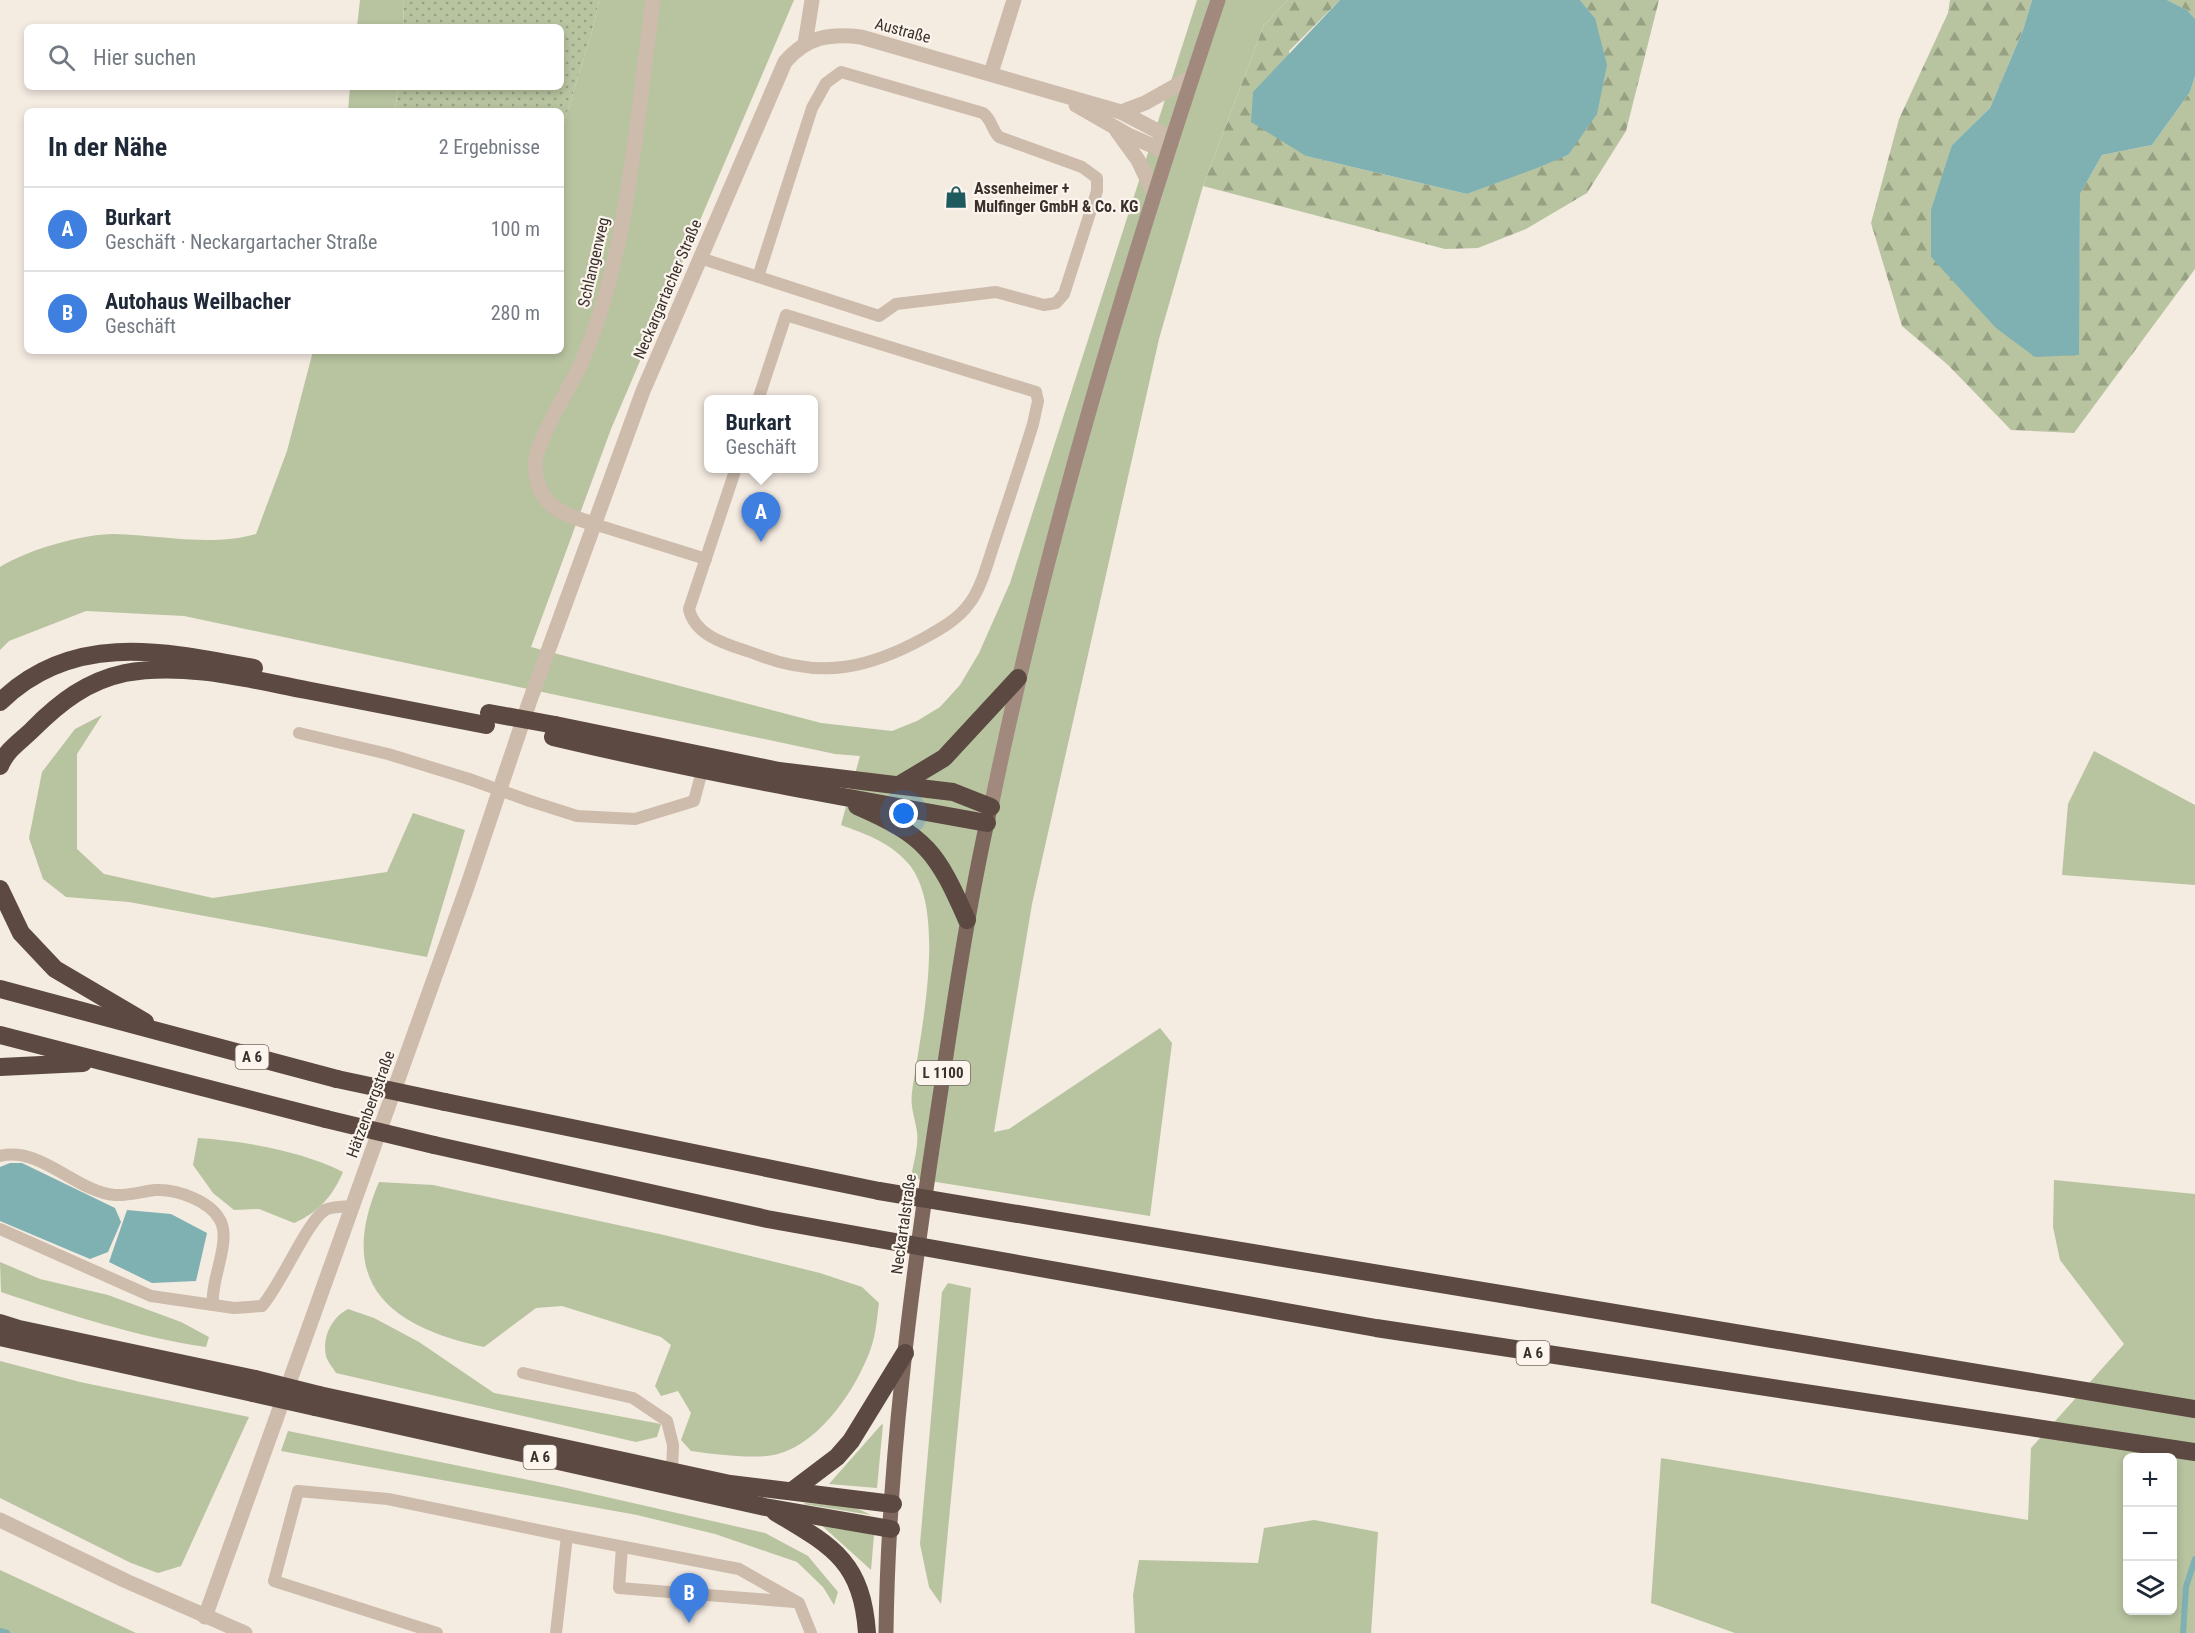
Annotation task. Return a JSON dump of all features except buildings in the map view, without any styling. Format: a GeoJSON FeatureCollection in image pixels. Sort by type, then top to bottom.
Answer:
{"type":"FeatureCollection","features":[{"type":"Feature","properties":{"kind":"highway"},"geometry":{"type":"LineString","coordinates":[[0,702],[36,673],[88,654],[122,651],[198,658],[487,719]]}},
{"type":"Feature","properties":{"kind":"highway"},"geometry":{"type":"LineString","coordinates":[[0,766],[6,752],[72,694],[97,681],[125,673],[152,670],[241,677],[779,771],[953,792],[989,815]]}},
{"type":"Feature","properties":{"kind":"highway"},"geometry":{"type":"LineString","coordinates":[[900,785],[944,758],[1018,678]]}},
{"type":"Feature","properties":{"kind":"highway"},"geometry":{"type":"LineString","coordinates":[[554,731],[702,771],[839,798],[989,815]]}},
{"type":"Feature","properties":{"kind":"highway"},"geometry":{"type":"LineString","coordinates":[[839,798],[889,820],[919,840],[946,872],[967,920]]}},
{"type":"Feature","properties":{"kind":"highway"},"geometry":{"type":"LineString","coordinates":[[0,889],[21,933],[55,969],[167,1035]]}},
{"type":"Feature","properties":{"kind":"highway","name":"A 6"},"geometry":{"type":"LineString","coordinates":[[0,989],[167,1035],[337,1078],[879,1191],[2195,1409]]}},
{"type":"Feature","properties":{"kind":"highway","name":"A 6"},"geometry":{"type":"LineString","coordinates":[[0,1035],[99,1062],[434,1145],[767,1219],[1376,1328],[2195,1452]]}},
{"type":"Feature","properties":{"kind":"highway"},"geometry":{"type":"LineString","coordinates":[[0,1068],[99,1062]]}},
{"type":"Feature","properties":{"kind":"highway"},"geometry":{"type":"LineString","coordinates":[[0,1323],[317,1401],[672,1472],[893,1504]]}},
{"type":"Feature","properties":{"kind":"highway"},"geometry":{"type":"LineString","coordinates":[[0,1337],[254,1386]]}},
{"type":"Feature","properties":{"kind":"highway"},"geometry":{"type":"LineString","coordinates":[[792,1491],[837,1457],[851,1441],[905,1353]]}},
{"type":"Feature","properties":{"kind":"highway","name":"A 6"},"geometry":{"type":"LineString","coordinates":[[317,1401],[765,1507],[820,1539],[848,1565],[861,1593],[867,1633]]}},
{"type":"Feature","properties":{"kind":"highway"},"geometry":{"type":"LineString","coordinates":[[765,1507],[891,1529]]}},
{"type":"Feature","properties":{"kind":"main road","name":"L 1100"},"geometry":{"type":"LineString","coordinates":[[989,815],[1018,678],[1078,450],[1155,196],[1218,0]]}},
{"type":"Feature","properties":{"kind":"main road","name":"Neckartalstraße"},"geometry":{"type":"LineString","coordinates":[[886,1633],[891,1529],[905,1353],[929,1168],[967,920],[989,815]]}},
{"type":"Feature","properties":{"kind":"street","name":"Schlangenweg"},"geometry":{"type":"LineString","coordinates":[[594,524],[560,512],[550,504],[540,491],[534,463],[579,367],[599,316],[612,270],[623,214],[653,0]]}},
{"type":"Feature","properties":{"kind":"street"},"geometry":{"type":"LineString","coordinates":[[805,44],[812,0]]}},
{"type":"Feature","properties":{"kind":"street"},"geometry":{"type":"LineString","coordinates":[[991,73],[1014,0]]}},
{"type":"Feature","properties":{"kind":"street","name":"Austraße"},"geometry":{"type":"LineString","coordinates":[[805,44],[824,36],[861,37],[991,73],[1060,96],[1122,112],[1171,146]]}},
{"type":"Feature","properties":{"kind":"street","name":"Neckargartacher Straße"},"geometry":{"type":"LineString","coordinates":[[566,602],[644,391],[775,81],[785,62],[805,44]]}},
{"type":"Feature","properties":{"kind":"street"},"geometry":{"type":"LineString","coordinates":[[1122,112],[1145,103],[1193,76]]}},
{"type":"Feature","properties":{"kind":"street","name":"Austraße"},"geometry":{"type":"LineString","coordinates":[[1060,96],[1115,128],[1171,146]]}},
{"type":"Feature","properties":{"kind":"street"},"geometry":{"type":"LineString","coordinates":[[1115,128],[1138,160],[1155,196]]}},
{"type":"Feature","properties":{"kind":"street","name":"Hätzenbergstraße"},"geometry":{"type":"LineString","coordinates":[[205,1617],[566,602]]}},
{"type":"Feature","properties":{"kind":"street"},"geometry":{"type":"LineString","coordinates":[[0,1520],[205,1617],[245,1633]]}},
{"type":"Feature","properties":{"kind":"lane"},"geometry":{"type":"LineString","coordinates":[[700,258],[758,277],[879,316],[896,304],[996,292],[1044,305],[1056,303],[1064,294],[1097,191],[1097,178],[1082,167],[999,137],[994,133],[992,120],[983,113],[841,72],[826,83],[812,108],[758,277]]}},
{"type":"Feature","properties":{"kind":"lane"},"geometry":{"type":"LineString","coordinates":[[734,473],[689,609],[691,620],[709,637],[771,660],[815,669],[844,669],[875,662],[951,623],[970,604],[983,576],[1034,424],[1038,400],[1036,392],[786,315],[759,395]]}},
{"type":"Feature","properties":{"kind":"lane"},"geometry":{"type":"LineString","coordinates":[[594,524],[706,559]]}},
{"type":"Feature","properties":{"kind":"lane"},"geometry":{"type":"LineString","coordinates":[[299,733],[388,754],[577,816],[635,819],[694,801],[702,771]]}},
{"type":"Feature","properties":{"kind":"lane"},"geometry":{"type":"LineString","coordinates":[[0,1156],[23,1156],[116,1195],[159,1190],[204,1203],[221,1221],[224,1239],[211,1292],[213,1305]]}},
{"type":"Feature","properties":{"kind":"lane"},"geometry":{"type":"LineString","coordinates":[[0,1229],[151,1296],[234,1308],[262,1306],[273,1294],[316,1219],[327,1209],[353,1206]]}},
{"type":"Feature","properties":{"kind":"lane"},"geometry":{"type":"LineString","coordinates":[[523,1374],[633,1398],[644,1404],[667,1421],[673,1445],[672,1472]]}},
{"type":"Feature","properties":{"kind":"lane"},"geometry":{"type":"LineString","coordinates":[[437,1633],[274,1581],[298,1491],[388,1499],[739,1569],[799,1603],[811,1633]]}},
{"type":"Feature","properties":{"kind":"lane"},"geometry":{"type":"LineString","coordinates":[[556,1633],[567,1536]]}},
{"type":"Feature","properties":{"kind":"lane"},"geometry":{"type":"LineString","coordinates":[[622,1547],[619,1588],[799,1603]]}},
{"type":"Feature","properties":{"kind":"green space"},"geometry":{"type":"Polygon","coordinates":[[[360,0],[404,0],[403,24],[357,24],[360,0]]]}},
{"type":"Feature","properties":{"kind":"green space"},"geometry":{"type":"Polygon","coordinates":[[[404,0],[599,0],[593,28],[564,122],[564,108],[395,108],[398,90],[564,90],[564,24],[403,24],[404,0]]]}},
{"type":"Feature","properties":{"kind":"green space"},"geometry":{"type":"Polygon","coordinates":[[[599,0],[794,0],[611,429],[531,647],[821,723],[892,731],[917,721],[940,707],[960,685],[979,653],[1010,583],[1197,0],[1288,0],[1264,25],[1203,186],[1159,339],[1032,904],[994,1132],[1009,1129],[1160,1028],[1172,1043],[1150,1216],[911,1178],[917,1149],[912,1092],[928,971],[929,938],[926,907],[919,880],[898,853],[867,835],[841,825],[860,756],[835,754],[184,616],[86,611],[9,641],[0,650],[0,567],[11,561],[55,544],[101,535],[221,540],[256,534],[287,451],[312,354],[564,354],[564,122],[593,28],[599,0]]]}},
{"type":"Feature","properties":{"kind":"green space"},"geometry":{"type":"Polygon","coordinates":[[[1288,0],[1340,0],[1289,51],[1306,156],[1467,194],[1568,155],[1595,18],[1580,0],[1659,0],[1626,131],[1587,193],[1526,229],[1478,248],[1445,249],[1203,186],[1264,25],[1288,0]]]}},
{"type":"Feature","properties":{"kind":"green space"},"geometry":{"type":"Polygon","coordinates":[[[1950,0],[2032,0],[2023,30],[1990,108],[1952,145],[1931,257],[1963,290],[2078,355],[2080,194],[2102,155],[2152,145],[2190,92],[2195,76],[2195,269],[2074,433],[2011,430],[1948,365],[1902,326],[1871,223],[1899,119],[1948,13],[1950,0]]]}},
{"type":"Feature","properties":{"kind":"green space"},"geometry":{"type":"Polygon","coordinates":[[[2167,0],[2195,0],[2195,19],[2187,10],[2167,0]]]}},
{"type":"Feature","properties":{"kind":"green space"},"geometry":{"type":"Polygon","coordinates":[[[350,90],[398,90],[395,108],[348,108],[350,90]]]}},
{"type":"Feature","properties":{"kind":"green space"},"geometry":{"type":"Polygon","coordinates":[[[102,715],[77,754],[77,849],[104,874],[213,898],[387,872],[413,813],[465,830],[427,957],[129,902],[66,897],[43,879],[29,838],[42,772],[75,729],[102,715]]]}},
{"type":"Feature","properties":{"kind":"green space"},"geometry":{"type":"Polygon","coordinates":[[[2094,751],[2195,805],[2195,885],[2062,875],[2068,804],[2094,751]]]}},
{"type":"Feature","properties":{"kind":"green space"},"geometry":{"type":"Polygon","coordinates":[[[198,1138],[272,1148],[309,1158],[343,1172],[324,1203],[311,1214],[294,1223],[259,1209],[234,1210],[213,1193],[193,1165],[198,1138]]]}},
{"type":"Feature","properties":{"kind":"green space"},"geometry":{"type":"Polygon","coordinates":[[[2054,1180],[2195,1194],[2195,1633],[1735,1633],[1651,1603],[1661,1458],[2028,1520],[2031,1448],[2124,1344],[2060,1260],[2053,1227],[2054,1180]]]}},
{"type":"Feature","properties":{"kind":"green space"},"geometry":{"type":"Polygon","coordinates":[[[379,1182],[433,1185],[664,1235],[820,1273],[862,1287],[879,1303],[871,1348],[847,1396],[823,1426],[794,1448],[769,1456],[735,1456],[691,1451],[681,1440],[691,1413],[678,1391],[661,1396],[655,1386],[671,1345],[661,1337],[562,1306],[536,1308],[484,1347],[422,1327],[398,1313],[380,1295],[368,1274],[364,1248],[367,1218],[379,1182]]]}},
{"type":"Feature","properties":{"kind":"green space"},"geometry":{"type":"Polygon","coordinates":[[[0,1262],[40,1279],[108,1295],[181,1322],[209,1337],[206,1347],[128,1331],[1,1292],[0,1262]]]}},
{"type":"Feature","properties":{"kind":"green space"},"geometry":{"type":"Polygon","coordinates":[[[948,1283],[971,1288],[941,1604],[929,1587],[920,1544],[942,1292],[948,1283]]]}},
{"type":"Feature","properties":{"kind":"green space"},"geometry":{"type":"Polygon","coordinates":[[[348,1309],[374,1318],[419,1342],[494,1393],[661,1424],[657,1437],[636,1442],[336,1373],[327,1358],[325,1349],[327,1335],[337,1317],[348,1309]]]}},
{"type":"Feature","properties":{"kind":"green space"},"geometry":{"type":"Polygon","coordinates":[[[0,1361],[80,1382],[249,1417],[181,1566],[158,1573],[131,1563],[0,1498],[0,1361]]]}},
{"type":"Feature","properties":{"kind":"green space"},"geometry":{"type":"Polygon","coordinates":[[[883,1424],[877,1488],[829,1484],[881,1425],[883,1424]]]}},
{"type":"Feature","properties":{"kind":"green space"},"geometry":{"type":"Polygon","coordinates":[[[288,1431],[558,1486],[765,1533],[808,1556],[838,1592],[834,1605],[823,1587],[797,1562],[715,1534],[637,1515],[281,1451],[288,1431]]]}},
{"type":"Feature","properties":{"kind":"green space"},"geometry":{"type":"Polygon","coordinates":[[[803,1504],[852,1506],[871,1515],[803,1504]]]}},
{"type":"Feature","properties":{"kind":"green space"},"geometry":{"type":"Polygon","coordinates":[[[1314,1520],[1378,1532],[1371,1633],[1135,1633],[1133,1595],[1139,1560],[1258,1563],[1264,1528],[1314,1520]]]}},
{"type":"Feature","properties":{"kind":"green space"},"geometry":{"type":"Polygon","coordinates":[[[819,1523],[874,1535],[871,1570],[870,1569],[819,1523]]]}},
{"type":"Feature","properties":{"kind":"green space"},"geometry":{"type":"Polygon","coordinates":[[[0,1570],[136,1633],[0,1633],[0,1570]]]}},
{"type":"Feature","properties":{"kind":"water"},"geometry":{"type":"Polygon","coordinates":[[[1340,0],[1580,0],[1595,18],[1607,65],[1597,114],[1568,155],[1467,194],[1306,156],[1251,122],[1253,92],[1340,0]]]}},
{"type":"Feature","properties":{"kind":"water"},"geometry":{"type":"Polygon","coordinates":[[[2032,0],[2167,0],[2187,10],[2195,19],[2195,76],[2190,92],[2152,145],[2102,155],[2080,194],[2079,355],[2035,357],[1996,328],[1931,257],[1931,210],[1952,145],[1990,108],[2023,30],[2032,0]]]}},
{"type":"Feature","properties":{"kind":"water"},"geometry":{"type":"Polygon","coordinates":[[[10,1163],[22,1163],[115,1208],[121,1222],[108,1252],[90,1259],[0,1221],[0,1167],[10,1163]]]}},
{"type":"Feature","properties":{"kind":"water"},"geometry":{"type":"Polygon","coordinates":[[[127,1210],[171,1214],[207,1233],[196,1281],[152,1283],[109,1262],[127,1210]]]}},
{"type":"Feature","properties":{"kind":"waterway"},"geometry":{"type":"LineString","coordinates":[[2183,1633],[2186,1587],[2195,1559]]}},
{"type":"Feature","properties":{"kind":"waterway"},"geometry":{"type":"LineString","coordinates":[[0,1631],[7,1633]]}},
{"type":"Feature","properties":{"kind":"place","name":"Assenheimer + Mulfinger GmbH & Co. KG"},"geometry":{"type":"Point","coordinates":[956,197]}},
{"type":"Feature","properties":{"kind":"place","name":"Burkart"},"geometry":{"type":"Point","coordinates":[761,542]}},
{"type":"Feature","properties":{"kind":"place","name":"Autohaus Weilbacher"},"geometry":{"type":"Point","coordinates":[689,1623]}}]}
